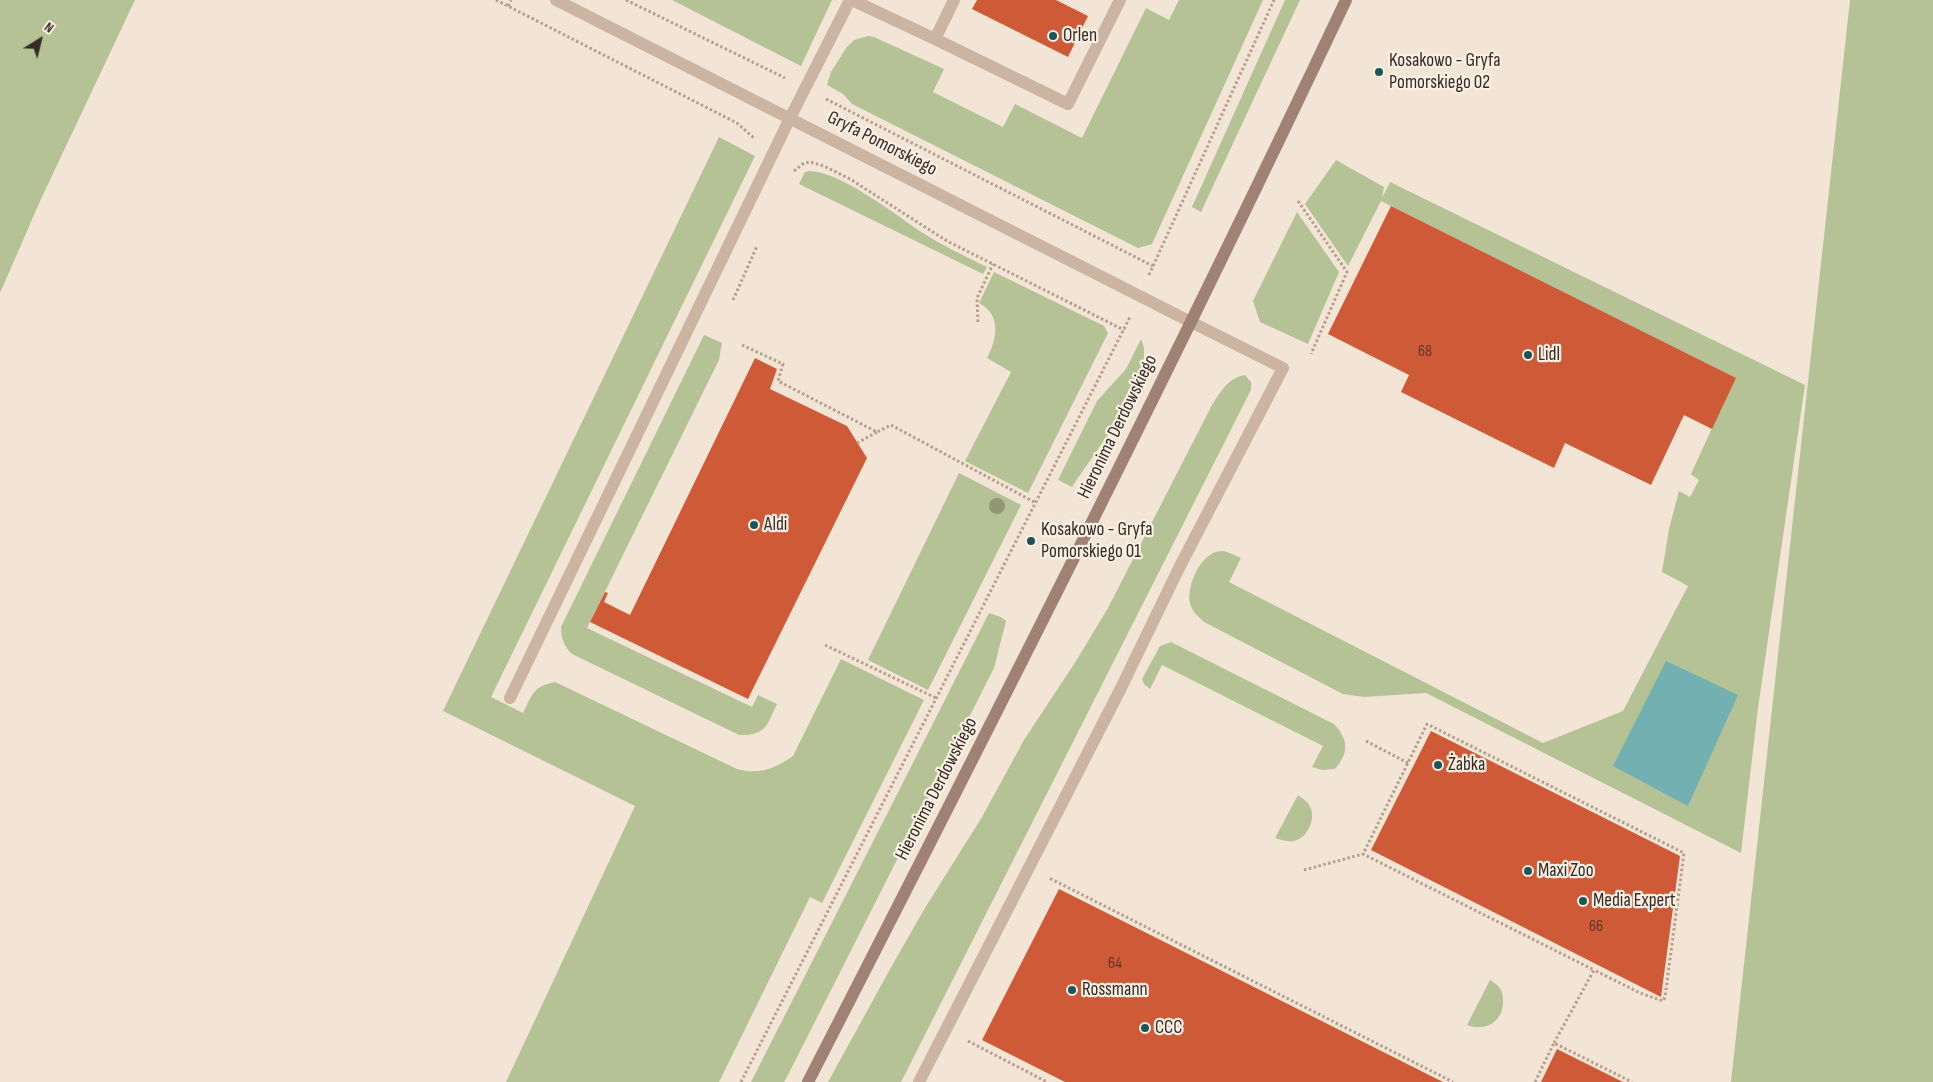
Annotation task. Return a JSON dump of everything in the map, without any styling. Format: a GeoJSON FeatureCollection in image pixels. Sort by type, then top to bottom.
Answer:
{"type":"FeatureCollection","features":[{"type":"Feature","properties":{"kind":"main road","name":"Hieronima Derdowskiego"},"geometry":{"type":"LineString","coordinates":[[808,1082],[995,717],[1191,322],[1346,0]]}},
{"type":"Feature","properties":{"kind":"street","name":"Gryfa Pomorskiego"},"geometry":{"type":"LineString","coordinates":[[556,0],[1283,368],[1179,568],[1121,688],[919,1082]]}},
{"type":"Feature","properties":{"kind":"street"},"geometry":{"type":"LineString","coordinates":[[510,698],[790,118],[851,0],[1068,104],[1120,0]]}},
{"type":"Feature","properties":{"kind":"street"},"geometry":{"type":"LineString","coordinates":[[935,39],[954,0]]}},
{"type":"Feature","properties":{"kind":"path"},"geometry":{"type":"LineString","coordinates":[[496,0],[737,123],[750,137],[804,163]]}},
{"type":"Feature","properties":{"kind":"path"},"geometry":{"type":"LineString","coordinates":[[508,6],[511,0]]}},
{"type":"Feature","properties":{"kind":"path"},"geometry":{"type":"LineString","coordinates":[[626,0],[805,88],[1152,266]]}},
{"type":"Feature","properties":{"kind":"path"},"geometry":{"type":"LineString","coordinates":[[741,1082],[1141,296],[1152,266],[1274,0]]}},
{"type":"Feature","properties":{"kind":"path"},"geometry":{"type":"LineString","coordinates":[[791,177],[795,169],[804,163],[810,162],[824,166],[850,179],[947,241],[1124,330]]}},
{"type":"Feature","properties":{"kind":"path"},"geometry":{"type":"LineString","coordinates":[[1298,201],[1346,272],[1311,354]]}},
{"type":"Feature","properties":{"kind":"path"},"geometry":{"type":"LineString","coordinates":[[733,300],[759,243]]}},
{"type":"Feature","properties":{"kind":"path"},"geometry":{"type":"LineString","coordinates":[[978,322],[977,298],[993,264]]}},
{"type":"Feature","properties":{"kind":"path"},"geometry":{"type":"LineString","coordinates":[[742,345],[783,364],[778,381],[877,432]]}},
{"type":"Feature","properties":{"kind":"path"},"geometry":{"type":"LineString","coordinates":[[857,442],[891,425],[1036,502]]}},
{"type":"Feature","properties":{"kind":"path"},"geometry":{"type":"LineString","coordinates":[[825,645],[936,698]]}},
{"type":"Feature","properties":{"kind":"path"},"geometry":{"type":"LineString","coordinates":[[1304,870],[1363,854],[1640,994],[1663,1001],[1665,997],[1684,853],[1427,724],[1363,854]]}},
{"type":"Feature","properties":{"kind":"path"},"geometry":{"type":"LineString","coordinates":[[1366,741],[1408,763]]}},
{"type":"Feature","properties":{"kind":"path"},"geometry":{"type":"LineString","coordinates":[[1047,887],[1051,878],[1453,1082]]}},
{"type":"Feature","properties":{"kind":"path"},"geometry":{"type":"LineString","coordinates":[[1535,1082],[1594,970]]}},
{"type":"Feature","properties":{"kind":"path"},"geometry":{"type":"LineString","coordinates":[[972,1034],[968,1042],[1047,1082]]}},
{"type":"Feature","properties":{"kind":"path"},"geometry":{"type":"LineString","coordinates":[[1554,1043],[1632,1082]]}},
{"type":"Feature","properties":{"kind":"green space"},"geometry":{"type":"Polygon","coordinates":[[[0,0],[135,0],[41,199],[0,293],[0,0]]]}},
{"type":"Feature","properties":{"kind":"green space"},"geometry":{"type":"Polygon","coordinates":[[[672,0],[832,0],[801,66],[672,0]]]}},
{"type":"Feature","properties":{"kind":"green space"},"geometry":{"type":"Polygon","coordinates":[[[1179,0],[1263,0],[1152,244],[1138,248],[852,104],[843,94],[827,85],[831,72],[846,48],[854,40],[868,36],[874,37],[944,69],[933,92],[1003,127],[1015,104],[1082,138],[1146,8],[1169,20],[1179,0]]]}},
{"type":"Feature","properties":{"kind":"green space"},"geometry":{"type":"Polygon","coordinates":[[[1285,0],[1300,0],[1201,212],[1192,207],[1285,0]]]}},
{"type":"Feature","properties":{"kind":"green space"},"geometry":{"type":"Polygon","coordinates":[[[1850,0],[1933,0],[1933,1082],[1731,1082],[1850,0]]]}},
{"type":"Feature","properties":{"kind":"green space"},"geometry":{"type":"Polygon","coordinates":[[[719,137],[755,156],[491,697],[523,713],[531,696],[537,689],[555,682],[737,769],[745,771],[766,770],[793,756],[841,659],[924,700],[822,903],[810,897],[719,1082],[506,1082],[635,806],[443,711],[719,137]]]}},
{"type":"Feature","properties":{"kind":"green space"},"geometry":{"type":"Polygon","coordinates":[[[1336,160],[1384,187],[1382,198],[1390,182],[1805,385],[1758,708],[1741,853],[1426,693],[1364,697],[1343,694],[1204,622],[1192,609],[1189,596],[1193,579],[1202,562],[1215,552],[1223,551],[1230,553],[1241,558],[1229,582],[1543,743],[1623,711],[1688,586],[1662,572],[1669,529],[1679,491],[1690,497],[1699,480],[1691,474],[1735,378],[1381,201],[1348,266],[1305,204],[1336,160]]]}},
{"type":"Feature","properties":{"kind":"green space"},"geometry":{"type":"Polygon","coordinates":[[[805,172],[823,173],[853,186],[931,238],[987,267],[983,274],[799,184],[805,172]]]}},
{"type":"Feature","properties":{"kind":"green space"},"geometry":{"type":"Polygon","coordinates":[[[1297,212],[1339,272],[1308,344],[1260,322],[1253,301],[1297,212]]]}},
{"type":"Feature","properties":{"kind":"green space"},"geometry":{"type":"Polygon","coordinates":[[[994,272],[1104,326],[1108,333],[1028,493],[965,461],[1011,372],[987,358],[995,335],[994,321],[986,308],[979,303],[994,272]]]}},
{"type":"Feature","properties":{"kind":"green space"},"geometry":{"type":"Polygon","coordinates":[[[704,335],[722,343],[719,360],[587,628],[752,707],[758,695],[777,704],[764,728],[755,734],[748,735],[739,735],[572,654],[562,639],[561,631],[561,627],[704,335]]]}},
{"type":"Feature","properties":{"kind":"green space"},"geometry":{"type":"Polygon","coordinates":[[[1141,339],[1144,349],[1143,365],[1137,383],[1117,420],[1072,487],[1058,480],[1097,401],[1126,369],[1141,339]]]}},
{"type":"Feature","properties":{"kind":"green space"},"geometry":{"type":"Polygon","coordinates":[[[1245,375],[1251,382],[1251,390],[901,1082],[828,1082],[894,962],[925,908],[982,817],[1024,740],[1108,608],[1212,405],[1229,382],[1245,375]]]}},
{"type":"Feature","properties":{"kind":"green space"},"geometry":{"type":"Polygon","coordinates":[[[959,473],[1021,505],[928,690],[868,660],[959,473]]]}},
{"type":"Feature","properties":{"kind":"green space"},"geometry":{"type":"Polygon","coordinates":[[[989,613],[1006,621],[994,668],[788,1075],[784,1082],[751,1082],[989,613]]]}},
{"type":"Feature","properties":{"kind":"green space"},"geometry":{"type":"Polygon","coordinates":[[[1171,642],[1334,724],[1345,741],[1345,752],[1340,763],[1335,769],[1322,770],[1312,767],[1323,746],[1162,665],[1150,689],[1144,684],[1142,679],[1160,646],[1171,642]]]}},
{"type":"Feature","properties":{"kind":"green space"},"geometry":{"type":"Polygon","coordinates":[[[1298,795],[1307,802],[1312,813],[1311,824],[1308,830],[1300,839],[1294,841],[1275,838],[1298,795]]]}},
{"type":"Feature","properties":{"kind":"green space"},"geometry":{"type":"Polygon","coordinates":[[[1490,980],[1502,992],[1503,1002],[1500,1015],[1492,1024],[1486,1026],[1474,1027],[1467,1025],[1490,980]]]}},
{"type":"Feature","properties":{"kind":"water"},"geometry":{"type":"Polygon","coordinates":[[[1666,661],[1738,695],[1688,806],[1613,766],[1666,661]]]}},
{"type":"Feature","properties":{"kind":"building","name":"Orlen"},"geometry":{"type":"Polygon","coordinates":[[[977,0],[1056,0],[1088,16],[1068,57],[972,9],[977,0]]]}},
{"type":"Feature","properties":{"kind":"building","name":"Lidl"},"geometry":{"type":"Polygon","coordinates":[[[1391,206],[1736,378],[1712,429],[1684,415],[1651,485],[1565,443],[1554,468],[1401,392],[1409,375],[1328,334],[1391,206]]]}},
{"type":"Feature","properties":{"kind":"building","name":"Aldi"},"geometry":{"type":"Polygon","coordinates":[[[755,358],[777,369],[770,389],[847,426],[867,458],[748,699],[590,622],[605,592],[608,593],[604,602],[630,615],[755,358]]]}},
{"type":"Feature","properties":{"kind":"building"},"geometry":{"type":"Polygon","coordinates":[[[1431,731],[1680,856],[1661,997],[1371,850],[1431,731]]]}},
{"type":"Feature","properties":{"kind":"building"},"geometry":{"type":"Polygon","coordinates":[[[1059,889],[1443,1082],[1065,1082],[982,1040],[1059,889]]]}},
{"type":"Feature","properties":{"kind":"building"},"geometry":{"type":"Polygon","coordinates":[[[1557,1049],[1623,1082],[1541,1082],[1557,1049]]]}},
{"type":"Feature","properties":{"kind":"place","name":"Orlen"},"geometry":{"type":"Point","coordinates":[1053,36]}},
{"type":"Feature","properties":{"kind":"place","name":"Kosakowo - Gryfa Pomorskiego 02"},"geometry":{"type":"Point","coordinates":[1379,72]}},
{"type":"Feature","properties":{"kind":"place","name":"Lidl"},"geometry":{"type":"Point","coordinates":[1528,355]}},
{"type":"Feature","properties":{"kind":"place","name":"Aldi"},"geometry":{"type":"Point","coordinates":[754,525]}},
{"type":"Feature","properties":{"kind":"place","name":"Kosakowo - Gryfa Pomorskiego 01"},"geometry":{"type":"Point","coordinates":[1031,541]}},
{"type":"Feature","properties":{"kind":"place","name":"Żabka"},"geometry":{"type":"Point","coordinates":[1438,765]}},
{"type":"Feature","properties":{"kind":"place","name":"Maxi Zoo"},"geometry":{"type":"Point","coordinates":[1528,871]}},
{"type":"Feature","properties":{"kind":"place","name":"Media Expert"},"geometry":{"type":"Point","coordinates":[1583,901]}},
{"type":"Feature","properties":{"kind":"place","name":"Rossmann"},"geometry":{"type":"Point","coordinates":[1072,990]}},
{"type":"Feature","properties":{"kind":"place","name":"CCC"},"geometry":{"type":"Point","coordinates":[1145,1028]}}]}
